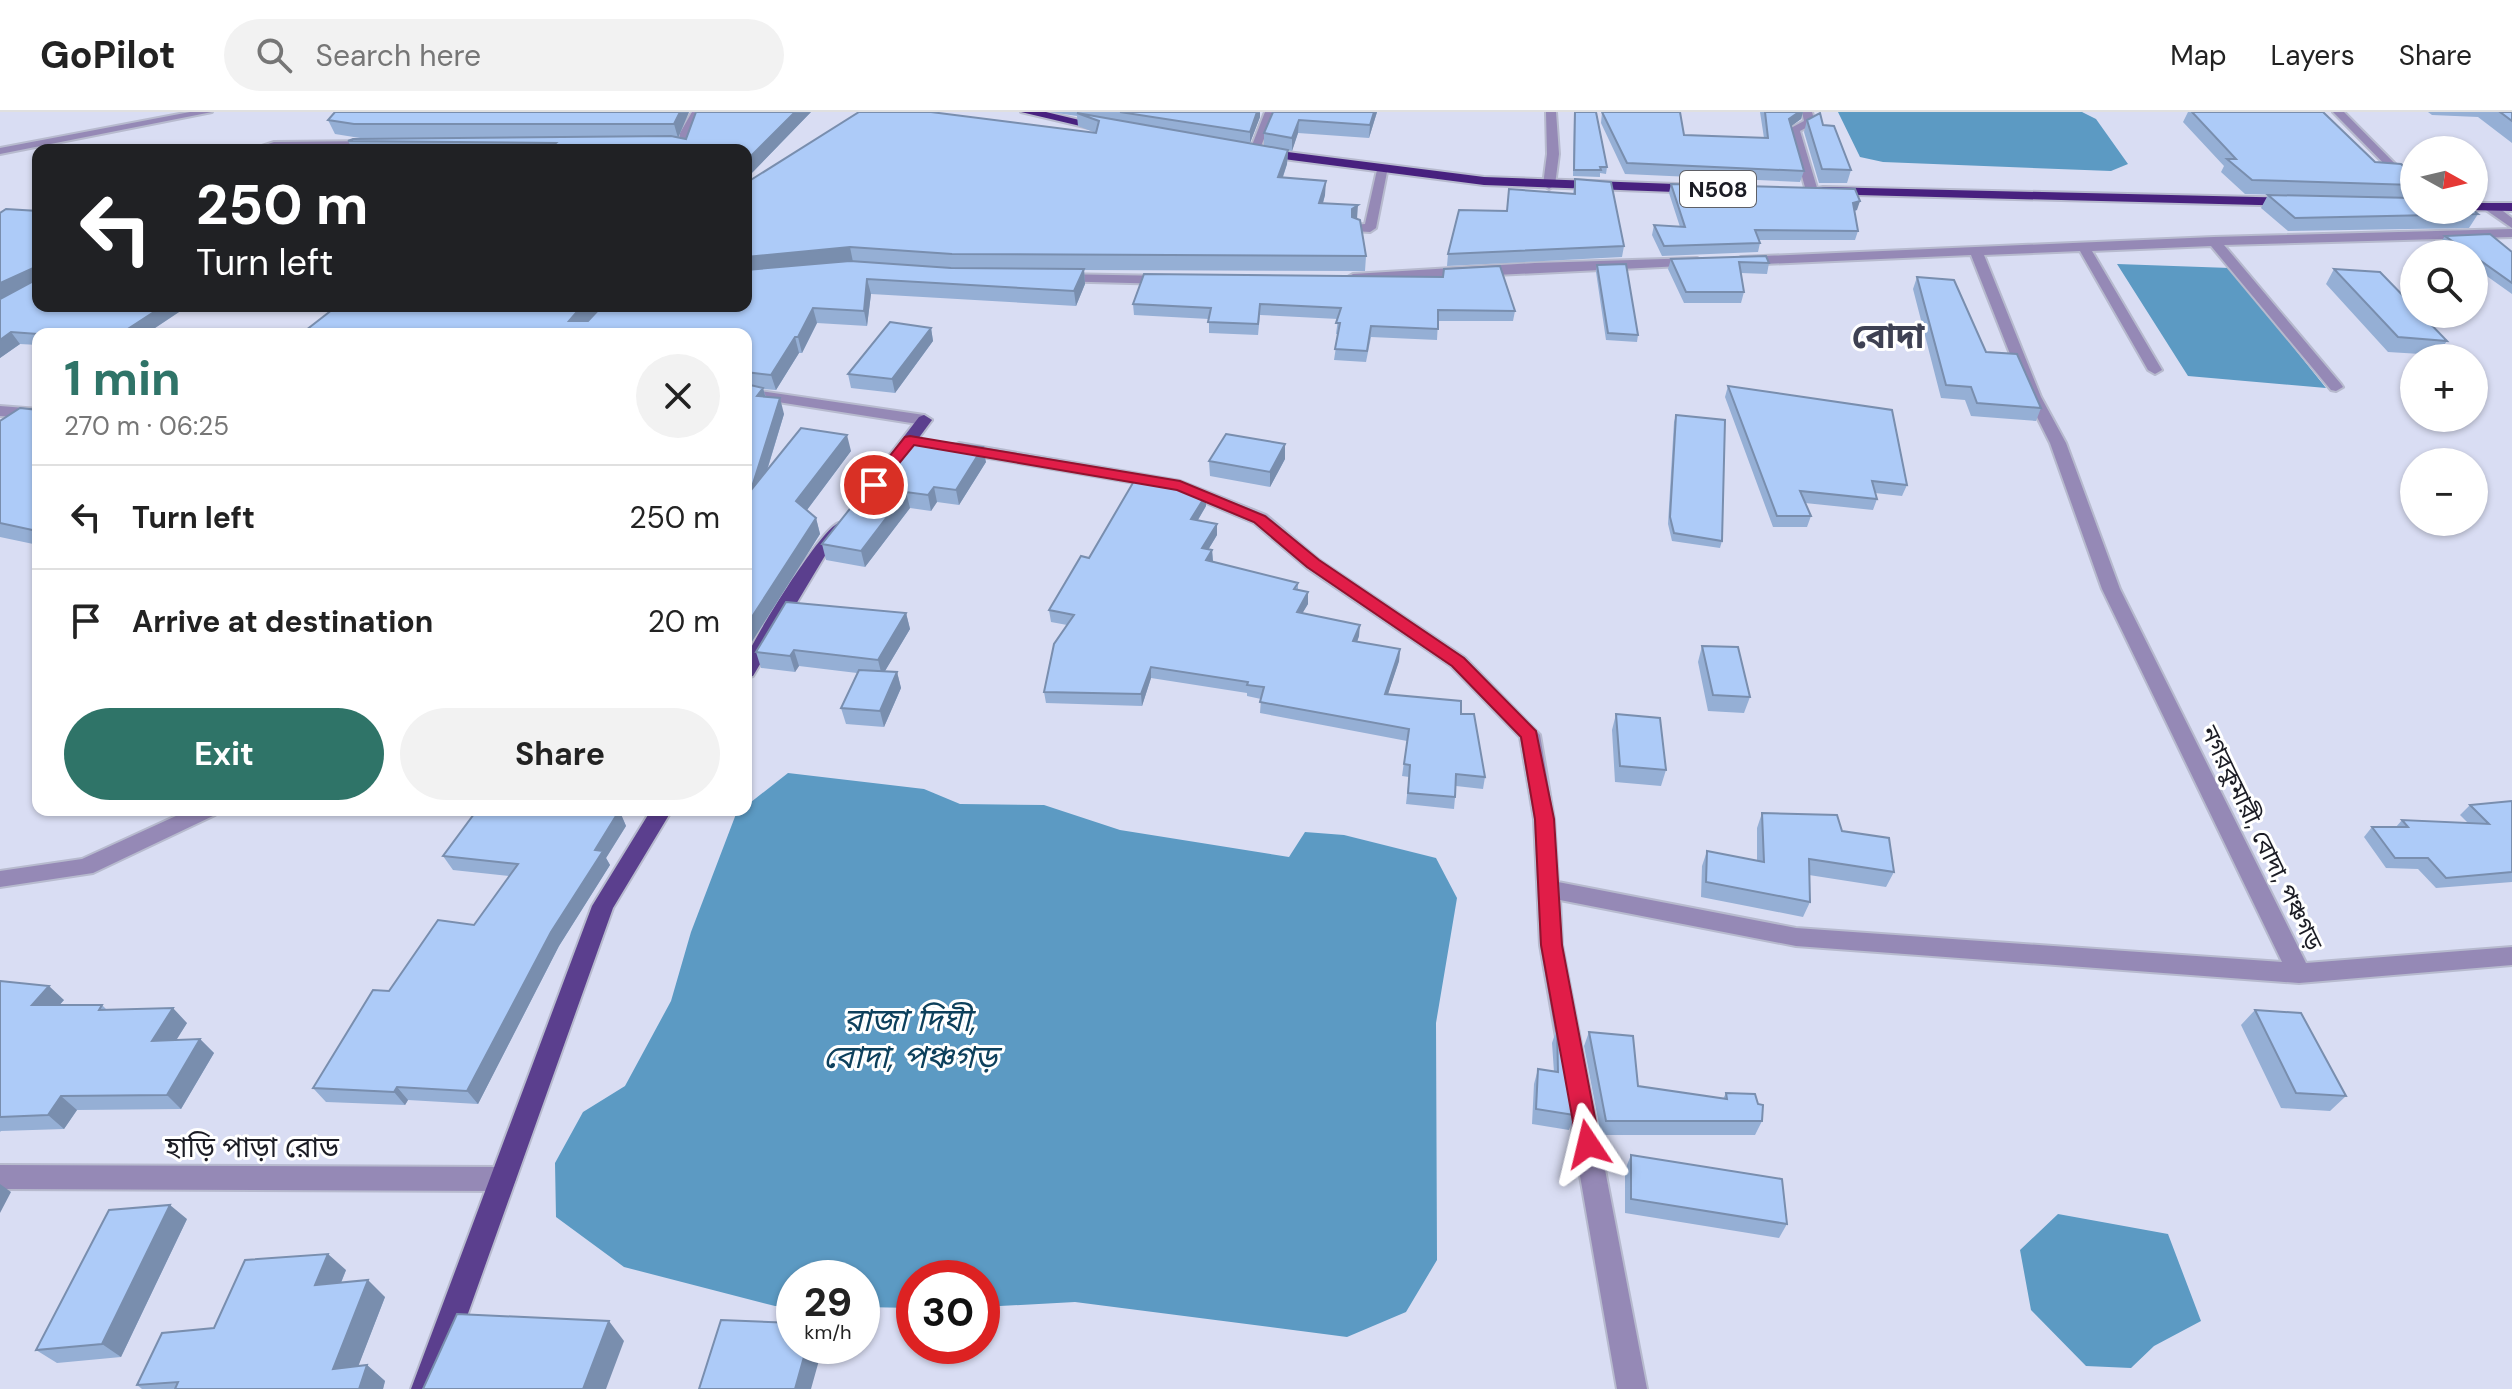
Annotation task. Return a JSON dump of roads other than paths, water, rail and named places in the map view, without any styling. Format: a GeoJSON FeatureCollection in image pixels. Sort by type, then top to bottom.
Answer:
{"type":"FeatureCollection","features":[{"type":"Feature","properties":{"kind":"highway"},"geometry":{"type":"LineString","coordinates":[[1027,112],[1131,132]]}},
{"type":"Feature","properties":{"kind":"highway","name":"N508"},"geometry":{"type":"LineString","coordinates":[[1246,150],[1402,172],[1549,185],[1721,189]]}},
{"type":"Feature","properties":{"kind":"highway"},"geometry":{"type":"LineString","coordinates":[[1804,191],[2308,203]]}},
{"type":"Feature","properties":{"kind":"highway"},"geometry":{"type":"LineString","coordinates":[[2488,207],[2512,207]]}},
{"type":"Feature","properties":{"kind":"main road"},"geometry":{"type":"LineString","coordinates":[[883,474],[924,420]]}},
{"type":"Feature","properties":{"kind":"main road"},"geometry":{"type":"LineString","coordinates":[[753,647],[819,552],[847,518]]}},
{"type":"Feature","properties":{"kind":"main road"},"geometry":{"type":"LineString","coordinates":[[426,1389],[603,906],[658,816]]}},
{"type":"Feature","properties":{"kind":"street"},"geometry":{"type":"LineString","coordinates":[[37,144],[207,112]]}},
{"type":"Feature","properties":{"kind":"street"},"geometry":{"type":"LineString","coordinates":[[685,144],[686,133],[697,112]]}},
{"type":"Feature","properties":{"kind":"street"},"geometry":{"type":"LineString","coordinates":[[1246,150],[1270,112]]}},
{"type":"Feature","properties":{"kind":"street"},"geometry":{"type":"LineString","coordinates":[[1549,185],[1553,154],[1551,112]]}},
{"type":"Feature","properties":{"kind":"street"},"geometry":{"type":"LineString","coordinates":[[1804,191],[1794,129],[1810,123],[1807,112]]}},
{"type":"Feature","properties":{"kind":"street"},"geometry":{"type":"LineString","coordinates":[[2338,112],[2400,176]]}},
{"type":"Feature","properties":{"kind":"street"},"geometry":{"type":"LineString","coordinates":[[669,143],[673,144]]}},
{"type":"Feature","properties":{"kind":"street"},"geometry":{"type":"LineString","coordinates":[[281,144],[389,144]]}},
{"type":"Feature","properties":{"kind":"street"},"geometry":{"type":"LineString","coordinates":[[0,151],[32,145]]}},
{"type":"Feature","properties":{"kind":"street"},"geometry":{"type":"LineString","coordinates":[[1358,228],[1370,228],[1381,172]]}},
{"type":"Feature","properties":{"kind":"street"},"geometry":{"type":"LineString","coordinates":[[2488,210],[2512,224]]}},
{"type":"Feature","properties":{"kind":"street"},"geometry":{"type":"LineString","coordinates":[[1732,261],[2214,241],[2512,233]]}},
{"type":"Feature","properties":{"kind":"street"},"geometry":{"type":"LineString","coordinates":[[2214,241],[2336,387]]}},
{"type":"Feature","properties":{"kind":"street"},"geometry":{"type":"LineString","coordinates":[[2083,246],[2155,370]]}},
{"type":"Feature","properties":{"kind":"street","name":"নগরকুমারী, বোদা, পঞ্চগড়"},"geometry":{"type":"LineString","coordinates":[[1976,251],[2034,397],[2058,443],[2111,589],[2299,973]]}},
{"type":"Feature","properties":{"kind":"street"},"geometry":{"type":"LineString","coordinates":[[1344,279],[1535,267],[1717,262]]}},
{"type":"Feature","properties":{"kind":"street"},"geometry":{"type":"LineString","coordinates":[[1045,278],[1181,280]]}},
{"type":"Feature","properties":{"kind":"street"},"geometry":{"type":"LineString","coordinates":[[752,394],[924,420]]}},
{"type":"Feature","properties":{"kind":"street"},"geometry":{"type":"LineString","coordinates":[[0,411],[32,414]]}},
{"type":"Feature","properties":{"kind":"street"},"geometry":{"type":"LineString","coordinates":[[910,440],[1180,486],[1260,519],[1313,564],[1458,662],[1530,735],[1544,819],[1551,945],[1632,1389]]}},
{"type":"Feature","properties":{"kind":"street"},"geometry":{"type":"LineString","coordinates":[[0,879],[85,867],[195,816]]}},
{"type":"Feature","properties":{"kind":"street","name":"নগরকুমারী, বোদা, পঞ্চগড়"},"geometry":{"type":"LineString","coordinates":[[1548,889],[1796,937],[2299,973]]}},
{"type":"Feature","properties":{"kind":"street"},"geometry":{"type":"LineString","coordinates":[[2299,973],[2512,956]]}},
{"type":"Feature","properties":{"kind":"street","name":"হাড়ি পাড়া রোড"},"geometry":{"type":"LineString","coordinates":[[0,1177],[503,1179]]}},
{"type":"Feature","properties":{"kind":"water"},"geometry":{"type":"Polygon","coordinates":[[[1838,112],[2082,112],[2096,119],[2128,164],[2111,171],[1883,162],[1860,157],[1838,112]]]}},
{"type":"Feature","properties":{"kind":"water"},"geometry":{"type":"Polygon","coordinates":[[[2117,264],[2230,268],[2326,388],[2188,376],[2117,264]]]}},
{"type":"Feature","properties":{"kind":"water","name":"রাজা দিঘী, বোদা, পঞ্চগড়"},"geometry":{"type":"Polygon","coordinates":[[[788,773],[924,789],[960,804],[1044,805],[1120,830],[1289,857],[1305,832],[1344,835],[1436,858],[1457,898],[1436,1023],[1437,1260],[1406,1312],[1347,1337],[1075,1302],[1000,1306],[1000,1260],[896,1260],[896,1308],[880,1307],[880,1260],[776,1260],[775,1306],[624,1267],[556,1217],[555,1163],[583,1112],[625,1086],[671,1001],[691,932],[735,816],[752,816],[752,801],[788,773]]]}},
{"type":"Feature","properties":{"kind":"water"},"geometry":{"type":"Polygon","coordinates":[[[2058,1214],[2168,1234],[2201,1321],[2154,1346],[2131,1368],[2086,1366],[2031,1310],[2020,1250],[2058,1214]]]}},
{"type":"Feature","properties":{"kind":"district","name":"বোদা"},"geometry":{"type":"Point","coordinates":[1888,336]}}]}
